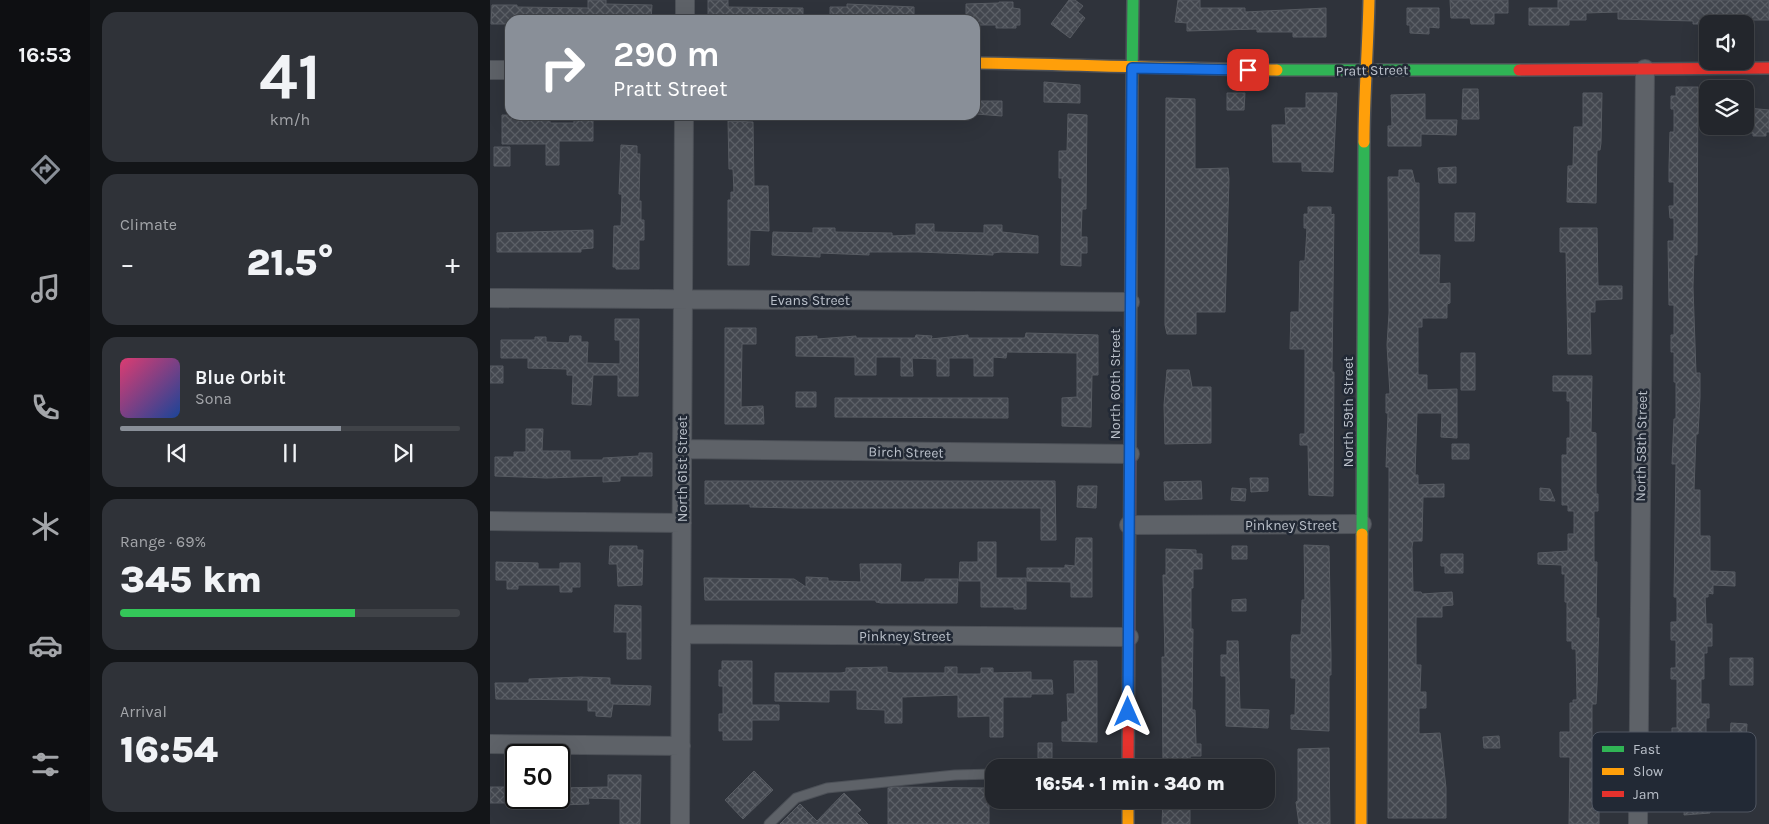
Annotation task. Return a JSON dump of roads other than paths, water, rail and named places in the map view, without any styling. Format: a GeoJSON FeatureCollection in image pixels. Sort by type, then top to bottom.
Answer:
{"type":"FeatureCollection","features":[{"type":"Feature","properties":{"kind":"street"},"geometry":{"type":"LineString","coordinates":[[685,0],[685,15]]}},
{"type":"Feature","properties":{"kind":"street","name":"North 60th Street"},"geometry":{"type":"LineString","coordinates":[[1128,759],[1132,0]]}},
{"type":"Feature","properties":{"kind":"street","name":"North 59th Street"},"geometry":{"type":"LineString","coordinates":[[1361,824],[1364,95],[1369,0]]}},
{"type":"Feature","properties":{"kind":"street","name":"Pratt Street"},"geometry":{"type":"LineString","coordinates":[[980,63],[1096,64],[1132,68],[1366,70],[1769,68]]}},
{"type":"Feature","properties":{"kind":"street","name":"North 58th Street"},"geometry":{"type":"LineString","coordinates":[[1639,732],[1645,69]]}},
{"type":"Feature","properties":{"kind":"street"},"geometry":{"type":"LineString","coordinates":[[490,70],[505,70]]}},
{"type":"Feature","properties":{"kind":"street","name":"North 61st Street"},"geometry":{"type":"LineString","coordinates":[[680,824],[684,120]]}},
{"type":"Feature","properties":{"kind":"street","name":"Evans Street"},"geometry":{"type":"LineString","coordinates":[[490,298],[1130,302]]}},
{"type":"Feature","properties":{"kind":"street","name":"Birch Street"},"geometry":{"type":"LineString","coordinates":[[682,449],[1130,454]]}},
{"type":"Feature","properties":{"kind":"street"},"geometry":{"type":"LineString","coordinates":[[490,521],[682,523]]}},
{"type":"Feature","properties":{"kind":"street","name":"Pinkney Street"},"geometry":{"type":"LineString","coordinates":[[1129,525],[1362,524]]}},
{"type":"Feature","properties":{"kind":"street","name":"Pinkney Street"},"geometry":{"type":"LineString","coordinates":[[681,634],[1129,637]]}},
{"type":"Feature","properties":{"kind":"street"},"geometry":{"type":"LineString","coordinates":[[490,744],[681,746]]}},
{"type":"Feature","properties":{"kind":"street"},"geometry":{"type":"LineString","coordinates":[[1128,809],[1128,824]]}},
{"type":"Feature","properties":{"kind":"lane"},"geometry":{"type":"LineString","coordinates":[[769,824],[796,798],[827,788],[955,775],[985,774]]}}]}
